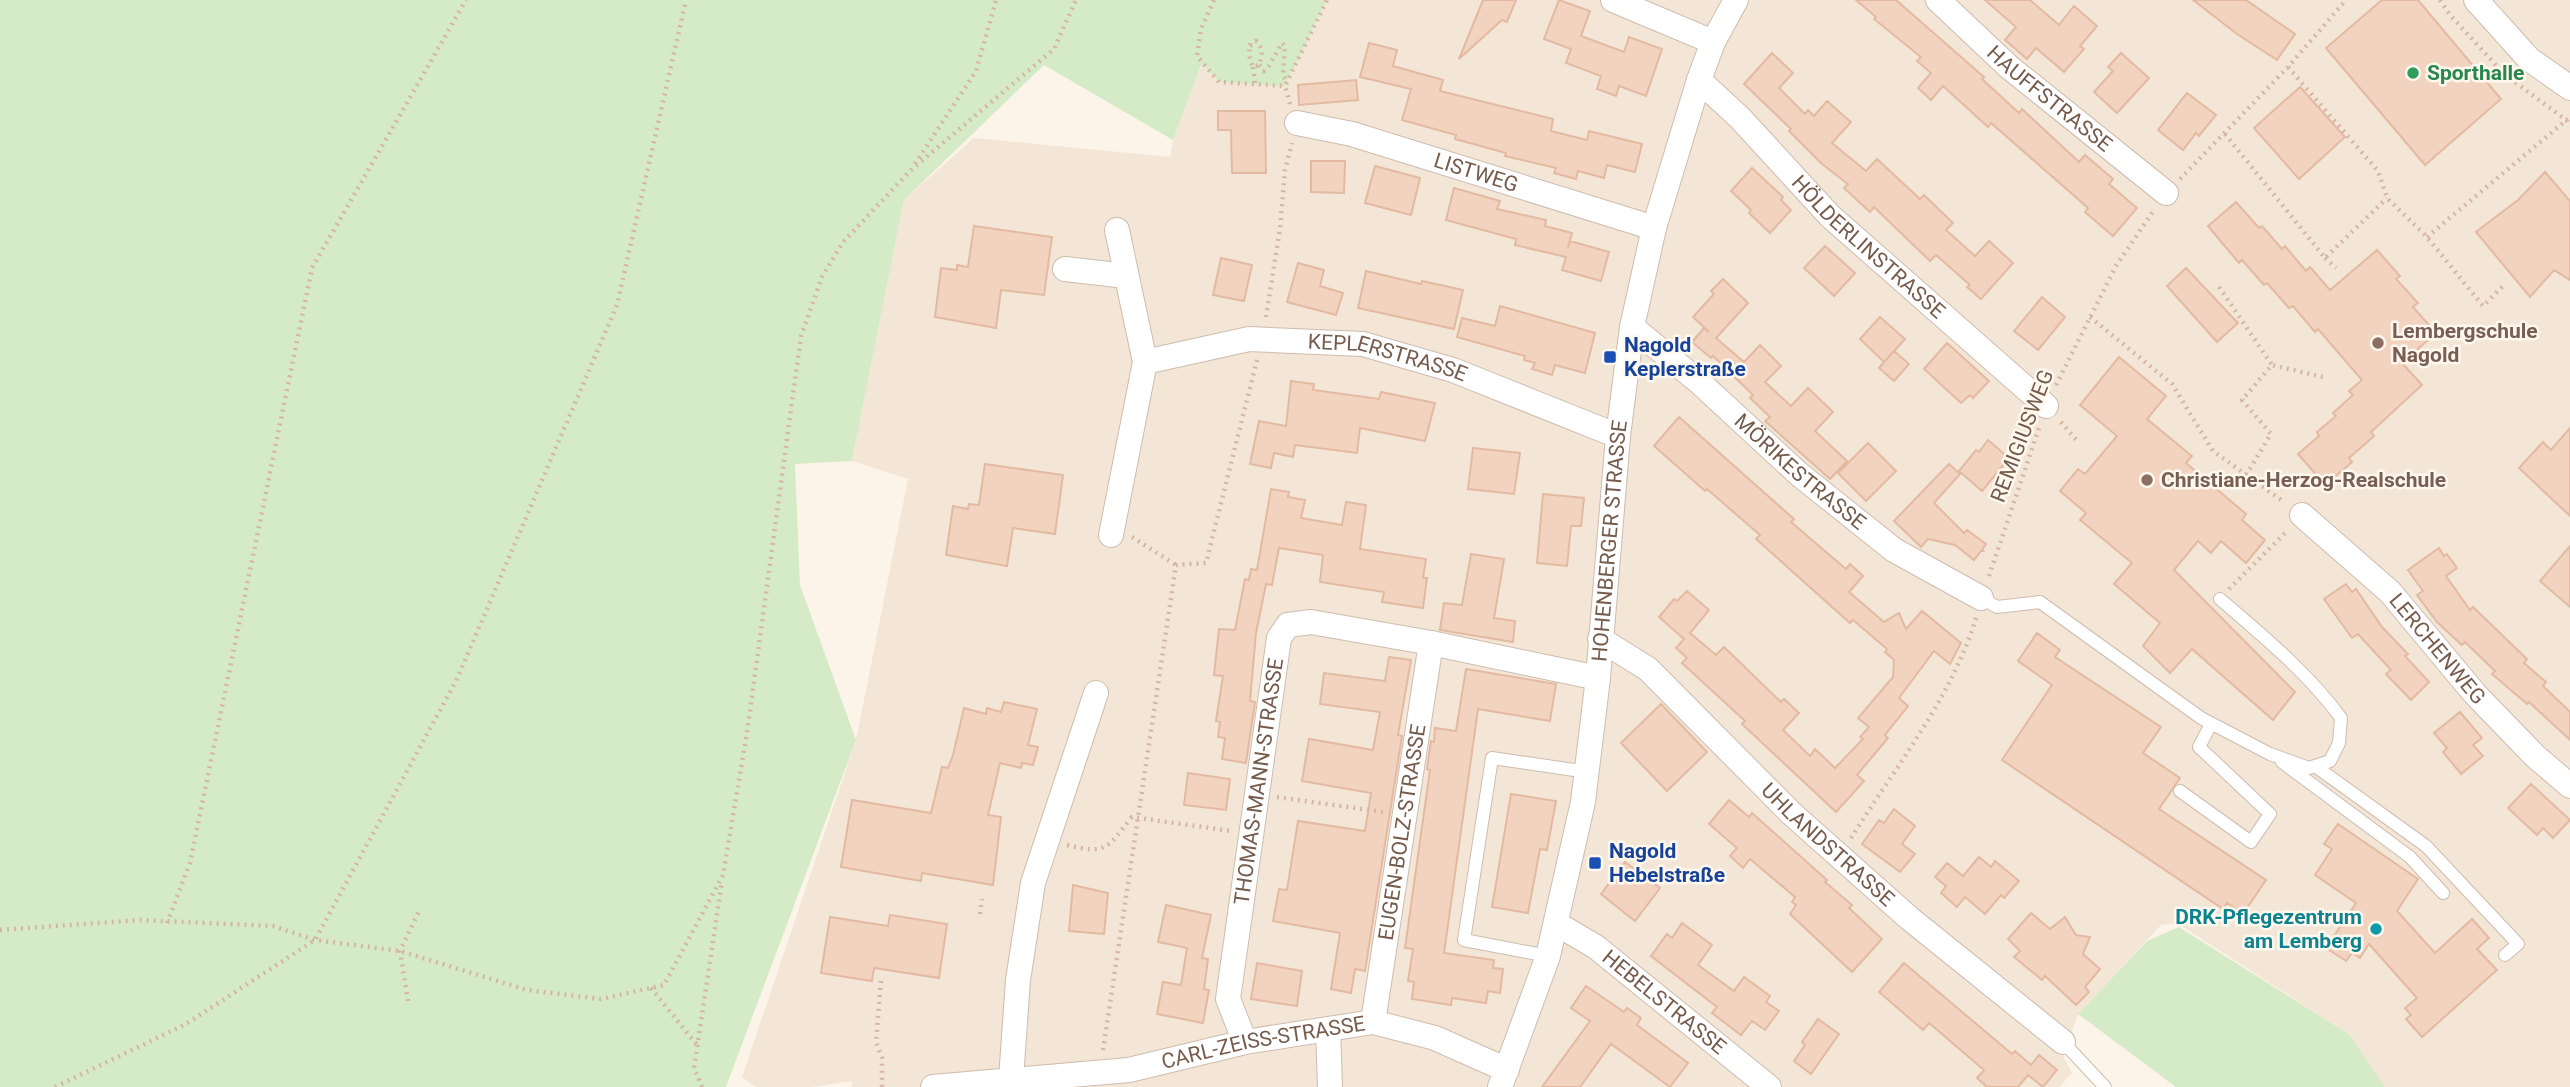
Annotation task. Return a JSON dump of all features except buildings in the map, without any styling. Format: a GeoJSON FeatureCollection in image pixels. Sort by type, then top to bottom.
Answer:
{"type":"FeatureCollection","features":[{"type":"Feature","properties":{"kind":"street"},"geometry":{"type":"LineString","coordinates":[[1613,0],[1713,42]]}},
{"type":"Feature","properties":{"kind":"street","name":"HOHENBERGER STRASSE"},"geometry":{"type":"LineString","coordinates":[[1503,1078],[1557,924],[1588,772],[1618,436],[1632,327],[1654,228],[1699,80],[1713,42],[1736,0]]}},
{"type":"Feature","properties":{"kind":"street","name":"HAUFFSTRASSE"},"geometry":{"type":"LineString","coordinates":[[1938,0],[2008,67],[2166,193]]}},
{"type":"Feature","properties":{"kind":"street"},"geometry":{"type":"LineString","coordinates":[[2476,0],[2529,59],[2570,88]]}},
{"type":"Feature","properties":{"kind":"street","name":"HÖLDERLINSTRASSE"},"geometry":{"type":"LineString","coordinates":[[1699,80],[1740,118],[1830,216],[2046,406]]}},
{"type":"Feature","properties":{"kind":"street","name":"LISTWEG"},"geometry":{"type":"LineString","coordinates":[[1294,117],[1654,228]]}},
{"type":"Feature","properties":{"kind":"street"},"geometry":{"type":"LineString","coordinates":[[1112,530],[1144,362],[1116,230]]}},
{"type":"Feature","properties":{"kind":"street"},"geometry":{"type":"LineString","coordinates":[[1065,269],[1126,276]]}},
{"type":"Feature","properties":{"kind":"street","name":"MÖRIKESTRASSE"},"geometry":{"type":"LineString","coordinates":[[1632,327],[1698,381],[1800,475],[1894,550],[1981,598]]}},
{"type":"Feature","properties":{"kind":"street","name":"KEPLERSTRASSE"},"geometry":{"type":"LineString","coordinates":[[1144,362],[1249,339],[1363,344],[1453,370],[1618,436]]}},
{"type":"Feature","properties":{"kind":"street","name":"LERCHENWEG"},"geometry":{"type":"LineString","coordinates":[[2302,515],[2390,592],[2475,694],[2535,756],[2570,786]]}},
{"type":"Feature","properties":{"kind":"street","name":"THOMAS-MANN-STRASSE"},"geometry":{"type":"LineString","coordinates":[[1245,1042],[1228,999],[1279,638],[1288,625],[1311,622],[1431,643],[1598,678]]}},
{"type":"Feature","properties":{"kind":"street","name":"UHLANDSTRASSE"},"geometry":{"type":"LineString","coordinates":[[1600,639],[1648,669],[1792,814],[1909,918],[2063,1042]]}},
{"type":"Feature","properties":{"kind":"street","name":"EUGEN-BOLZ-STRASSE"},"geometry":{"type":"LineString","coordinates":[[1373,1021],[1431,643]]}},
{"type":"Feature","properties":{"kind":"street"},"geometry":{"type":"LineString","coordinates":[[1011,1079],[1018,980],[1032,883],[1096,693]]}},
{"type":"Feature","properties":{"kind":"street","name":"HEBELSTRASSE"},"geometry":{"type":"LineString","coordinates":[[1557,924],[1596,947],[1769,1087]]}},
{"type":"Feature","properties":{"kind":"street","name":"CARL-ZEISS-STRASSE"},"geometry":{"type":"LineString","coordinates":[[933,1087],[1129,1070],[1245,1042],[1373,1021],[1434,1038],[1503,1078]]}},
{"type":"Feature","properties":{"kind":"street"},"geometry":{"type":"LineString","coordinates":[[1328,1029],[1330,1087]]}},
{"type":"Feature","properties":{"kind":"lane"},"geometry":{"type":"LineString","coordinates":[[1981,598],[1997,607],[2040,602],[2211,724],[2273,756],[2309,768],[2330,761],[2339,743],[2341,718],[2322,692],[2288,658],[2220,599]]}},
{"type":"Feature","properties":{"kind":"lane"},"geometry":{"type":"LineString","coordinates":[[2180,791],[2251,842],[2270,814],[2199,747],[2211,724]]}},
{"type":"Feature","properties":{"kind":"lane"},"geometry":{"type":"LineString","coordinates":[[2273,756],[2410,857],[2443,893]]}},
{"type":"Feature","properties":{"kind":"lane"},"geometry":{"type":"LineString","coordinates":[[1548,956],[1464,940],[1492,758],[1588,772]]}},
{"type":"Feature","properties":{"kind":"lane"},"geometry":{"type":"LineString","coordinates":[[2315,766],[2426,845],[2518,944],[2505,955]]}},
{"type":"Feature","properties":{"kind":"lane"},"geometry":{"type":"LineString","coordinates":[[2063,1042],[2105,1087]]}},
{"type":"Feature","properties":{"kind":"path"},"geometry":{"type":"LineString","coordinates":[[167,923],[190,863],[312,268],[466,0]]}},
{"type":"Feature","properties":{"kind":"path"},"geometry":{"type":"LineString","coordinates":[[55,1087],[186,1024],[315,940],[457,678],[617,305],[686,0]]}},
{"type":"Feature","properties":{"kind":"path"},"geometry":{"type":"LineString","coordinates":[[911,170],[976,71],[996,0]]}},
{"type":"Feature","properties":{"kind":"path"},"geometry":{"type":"LineString","coordinates":[[702,1087],[694,1068],[747,733],[801,336],[822,277],[843,242],[911,170],[1054,49],[1076,0]]}},
{"type":"Feature","properties":{"kind":"path"},"geometry":{"type":"LineString","coordinates":[[1214,0],[1201,29],[1197,56],[1219,82],[1286,84]]}},
{"type":"Feature","properties":{"kind":"path"},"geometry":{"type":"LineString","coordinates":[[1286,84],[1327,0]]}},
{"type":"Feature","properties":{"kind":"path","name":"REMIGIUSWEG"},"geometry":{"type":"LineString","coordinates":[[1839,856],[1946,690],[1967,648],[1981,598],[2046,406],[2116,266],[2166,193],[2288,67],[2346,0]]}},
{"type":"Feature","properties":{"kind":"path"},"geometry":{"type":"LineString","coordinates":[[1112,530],[1176,565],[1206,563],[1262,341],[1280,229],[1285,170],[1294,117],[1283,76],[1285,46],[1282,43],[1264,71],[1256,66],[1249,58],[1250,45],[1256,41],[1262,47],[1263,54],[1256,66],[1255,83]]}},
{"type":"Feature","properties":{"kind":"path"},"geometry":{"type":"LineString","coordinates":[[2288,67],[2378,171],[2387,198],[2427,237],[2483,306],[2504,285]]}},
{"type":"Feature","properties":{"kind":"path"},"geometry":{"type":"LineString","coordinates":[[2427,237],[2570,117]]}},
{"type":"Feature","properties":{"kind":"path"},"geometry":{"type":"LineString","coordinates":[[2225,134],[2336,268]]}},
{"type":"Feature","properties":{"kind":"path"},"geometry":{"type":"LineString","coordinates":[[2325,258],[2387,198]]}},
{"type":"Feature","properties":{"kind":"path"},"geometry":{"type":"LineString","coordinates":[[2218,287],[2272,365],[2328,378]]}},
{"type":"Feature","properties":{"kind":"path"},"geometry":{"type":"LineString","coordinates":[[2090,317],[2172,384],[2213,452],[2302,515],[2220,599]]}},
{"type":"Feature","properties":{"kind":"path"},"geometry":{"type":"LineString","coordinates":[[2246,475],[2271,434],[2242,400],[2272,365]]}},
{"type":"Feature","properties":{"kind":"path"},"geometry":{"type":"LineString","coordinates":[[1099,1072],[1176,565]]}},
{"type":"Feature","properties":{"kind":"path"},"geometry":{"type":"LineString","coordinates":[[1257,794],[1404,816]]}},
{"type":"Feature","properties":{"kind":"path"},"geometry":{"type":"LineString","coordinates":[[1047,840],[1093,851],[1109,846],[1132,817],[1252,834]]}},
{"type":"Feature","properties":{"kind":"path"},"geometry":{"type":"LineString","coordinates":[[0,930],[140,920],[273,926],[315,940],[400,951],[527,990],[601,999],[664,985],[723,875]]}},
{"type":"Feature","properties":{"kind":"path"},"geometry":{"type":"LineString","coordinates":[[980,914],[982,899]]}},
{"type":"Feature","properties":{"kind":"path"},"geometry":{"type":"LineString","coordinates":[[408,1001],[400,951],[420,909]]}},
{"type":"Feature","properties":{"kind":"path"},"geometry":{"type":"LineString","coordinates":[[881,981],[876,1042],[882,1058],[882,1087]]}},
{"type":"Feature","properties":{"kind":"path"},"geometry":{"type":"LineString","coordinates":[[651,988],[697,1046]]}},
{"type":"Feature","properties":{"kind":"shaded area"},"geometry":{"type":"Polygon","coordinates":[[[1232,0],[2570,0],[2570,1087],[2385,1087],[2350,1035],[2177,923],[2161,925],[2078,1014],[2063,1056],[2072,1073],[2059,1087],[852,1087],[852,1081],[812,1087],[756,1087],[742,1077],[856,740],[908,479],[852,461],[904,200],[974,138],[1170,157],[1173,140],[1210,43],[1232,0]]]}},
{"type":"Feature","properties":{"kind":"green space"},"geometry":{"type":"Polygon","coordinates":[[[0,0],[1327,0],[1285,86],[1219,82],[1202,63],[1173,140],[1044,65],[904,200],[852,461],[795,464],[800,585],[856,740],[726,1087],[0,1087],[0,0]]]}},
{"type":"Feature","properties":{"kind":"green space"},"geometry":{"type":"Polygon","coordinates":[[[2179,927],[2350,1035],[2385,1087],[2176,1087],[2078,1014],[2147,941],[2179,927]]]}},
{"type":"Feature","properties":{"kind":"place","name":"Sporthalle"},"geometry":{"type":"Point","coordinates":[2413,73]}},
{"type":"Feature","properties":{"kind":"place","name":"Lembergschule Nagold"},"geometry":{"type":"Point","coordinates":[2378,343]}},
{"type":"Feature","properties":{"kind":"place","name":"Nagold Keplerstraße"},"geometry":{"type":"Point","coordinates":[1610,357]}},
{"type":"Feature","properties":{"kind":"place","name":"Christiane-Herzog-Realschule"},"geometry":{"type":"Point","coordinates":[2147,480]}},
{"type":"Feature","properties":{"kind":"place","name":"Nagold Hebelstraße"},"geometry":{"type":"Point","coordinates":[1595,863]}},
{"type":"Feature","properties":{"kind":"place","name":"DRK-Pflegezentrum am Lemberg"},"geometry":{"type":"Point","coordinates":[2376,929]}}]}
